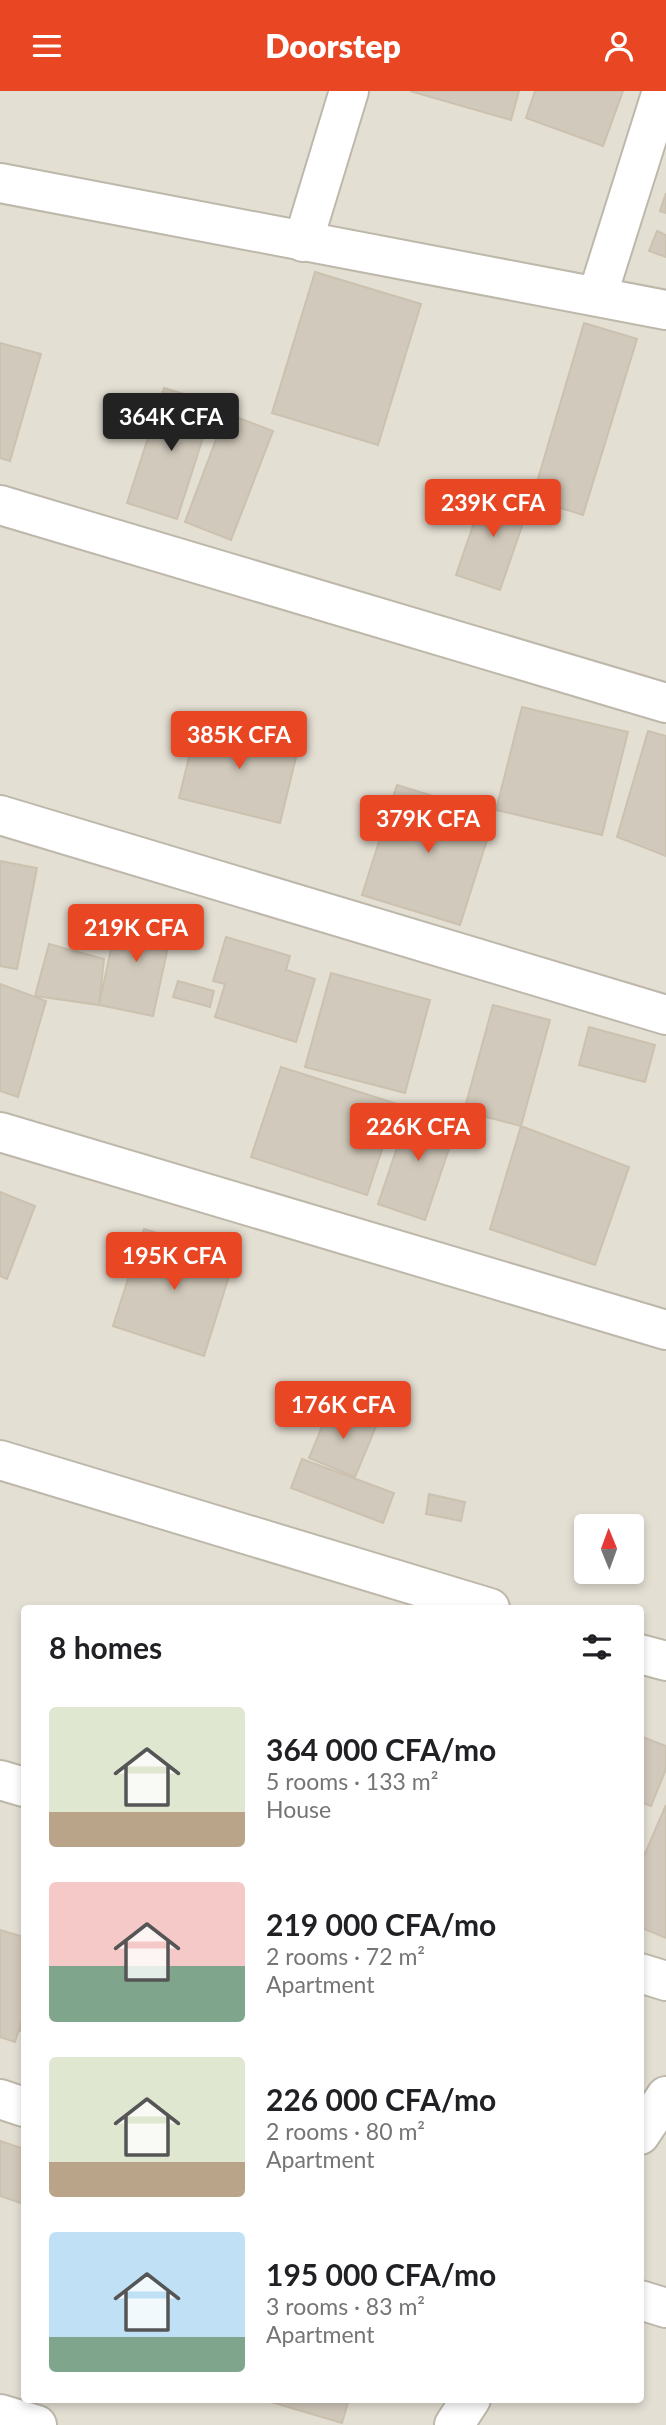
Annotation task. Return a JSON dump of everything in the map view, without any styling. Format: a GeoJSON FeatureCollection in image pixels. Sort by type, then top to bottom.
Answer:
{"type":"FeatureCollection","features":[{"type":"Feature","properties":{"kind":"street"},"geometry":{"type":"LineString","coordinates":[[303,242],[349,91]]}},
{"type":"Feature","properties":{"kind":"street"},"geometry":{"type":"LineString","coordinates":[[597,297],[662,91]]}},
{"type":"Feature","properties":{"kind":"street"},"geometry":{"type":"LineString","coordinates":[[0,183],[666,310]]}},
{"type":"Feature","properties":{"kind":"street"},"geometry":{"type":"LineString","coordinates":[[0,505],[666,703]]}},
{"type":"Feature","properties":{"kind":"street"},"geometry":{"type":"LineString","coordinates":[[0,815],[666,1015]]}},
{"type":"Feature","properties":{"kind":"street"},"geometry":{"type":"LineString","coordinates":[[0,1132],[666,1330]]}},
{"type":"Feature","properties":{"kind":"street"},"geometry":{"type":"LineString","coordinates":[[0,1460],[480,1605]]}},
{"type":"Feature","properties":{"kind":"street"},"geometry":{"type":"LineString","coordinates":[[644,1655],[666,1661]]}},
{"type":"Feature","properties":{"kind":"street"},"geometry":{"type":"LineString","coordinates":[[0,1780],[21,1786]]}},
{"type":"Feature","properties":{"kind":"street"},"geometry":{"type":"LineString","coordinates":[[644,1974],[666,1981]]}},
{"type":"Feature","properties":{"kind":"street"},"geometry":{"type":"LineString","coordinates":[[644,2129],[666,2096]]}},
{"type":"Feature","properties":{"kind":"street"},"geometry":{"type":"LineString","coordinates":[[0,2099],[21,2106]]}},
{"type":"Feature","properties":{"kind":"street"},"geometry":{"type":"LineString","coordinates":[[644,2301],[666,2308]]}},
{"type":"Feature","properties":{"kind":"street"},"geometry":{"type":"LineString","coordinates":[[454,2425],[468,2403]]}},
{"type":"Feature","properties":{"kind":"street"},"geometry":{"type":"LineString","coordinates":[[0,2414],[37,2425]]}},
{"type":"Feature","properties":{"kind":"shaded area"},"geometry":{"type":"Polygon","coordinates":[[[0,91],[666,91],[666,2425],[0,2425],[0,91]]]}},
{"type":"Feature","properties":{"kind":"building"},"geometry":{"type":"Polygon","coordinates":[[[410,91],[519,91],[511,120],[410,91]]]}},
{"type":"Feature","properties":{"kind":"building"},"geometry":{"type":"Polygon","coordinates":[[[535,91],[623,91],[603,146],[526,118],[535,91]]]}},
{"type":"Feature","properties":{"kind":"building"},"geometry":{"type":"Polygon","coordinates":[[[666,193],[666,213],[660,211],[666,193]]]}},
{"type":"Feature","properties":{"kind":"building"},"geometry":{"type":"Polygon","coordinates":[[[657,231],[666,235],[666,257],[649,251],[657,231]]]}},
{"type":"Feature","properties":{"kind":"building"},"geometry":{"type":"Polygon","coordinates":[[[315,272],[421,304],[378,445],[272,413],[315,272]]]}},
{"type":"Feature","properties":{"kind":"building"},"geometry":{"type":"Polygon","coordinates":[[[584,323],[637,339],[583,515],[532,499],[584,323]]]}},
{"type":"Feature","properties":{"kind":"building"},"geometry":{"type":"Polygon","coordinates":[[[0,343],[41,354],[10,461],[0,458],[0,343]]]}},
{"type":"Feature","properties":{"kind":"building"},"geometry":{"type":"Polygon","coordinates":[[[164,388],[214,403],[177,519],[127,503],[164,388]]]}},
{"type":"Feature","properties":{"kind":"building"},"geometry":{"type":"Polygon","coordinates":[[[226,413],[273,431],[231,540],[185,522],[226,413]]]}},
{"type":"Feature","properties":{"kind":"building"},"geometry":{"type":"Polygon","coordinates":[[[486,488],[530,503],[500,590],[456,575],[486,488]]]}},
{"type":"Feature","properties":{"kind":"building"},"geometry":{"type":"Polygon","coordinates":[[[522,707],[628,732],[602,835],[496,810],[522,707]]]}},
{"type":"Feature","properties":{"kind":"building"},"geometry":{"type":"Polygon","coordinates":[[[198,720],[299,745],[280,823],[179,798],[198,720]]]}},
{"type":"Feature","properties":{"kind":"building"},"geometry":{"type":"Polygon","coordinates":[[[648,731],[666,736],[666,856],[617,837],[648,731]]]}},
{"type":"Feature","properties":{"kind":"building"},"geometry":{"type":"Polygon","coordinates":[[[397,785],[495,815],[460,925],[362,895],[397,785]]]}},
{"type":"Feature","properties":{"kind":"building"},"geometry":{"type":"Polygon","coordinates":[[[0,861],[37,868],[17,969],[0,966],[0,861]]]}},
{"type":"Feature","properties":{"kind":"building"},"geometry":{"type":"Polygon","coordinates":[[[119,912],[173,924],[153,1016],[99,1005],[119,912]]]}},
{"type":"Feature","properties":{"kind":"building"},"geometry":{"type":"Polygon","coordinates":[[[226,937],[290,956],[286,970],[315,979],[296,1042],[215,1017],[225,984],[213,981],[226,937]]]}},
{"type":"Feature","properties":{"kind":"building"},"geometry":{"type":"Polygon","coordinates":[[[49,944],[104,959],[99,1005],[35,996],[49,944]]]}},
{"type":"Feature","properties":{"kind":"building"},"geometry":{"type":"Polygon","coordinates":[[[331,973],[430,1000],[405,1093],[305,1067],[331,973]]]}},
{"type":"Feature","properties":{"kind":"building"},"geometry":{"type":"Polygon","coordinates":[[[178,981],[214,991],[210,1007],[173,997],[178,981]]]}},
{"type":"Feature","properties":{"kind":"building"},"geometry":{"type":"Polygon","coordinates":[[[0,984],[46,1001],[18,1097],[0,1091],[0,984]]]}},
{"type":"Feature","properties":{"kind":"building"},"geometry":{"type":"Polygon","coordinates":[[[493,1005],[550,1020],[521,1126],[464,1111],[493,1005]]]}},
{"type":"Feature","properties":{"kind":"building"},"geometry":{"type":"Polygon","coordinates":[[[589,1027],[655,1045],[645,1082],[579,1065],[589,1027]]]}},
{"type":"Feature","properties":{"kind":"building"},"geometry":{"type":"Polygon","coordinates":[[[281,1067],[397,1104],[367,1195],[251,1157],[281,1067]]]}},
{"type":"Feature","properties":{"kind":"building"},"geometry":{"type":"Polygon","coordinates":[[[411,1106],[458,1122],[425,1220],[378,1204],[411,1106]]]}},
{"type":"Feature","properties":{"kind":"building"},"geometry":{"type":"Polygon","coordinates":[[[521,1126],[629,1167],[595,1265],[490,1229],[521,1126]]]}},
{"type":"Feature","properties":{"kind":"building"},"geometry":{"type":"Polygon","coordinates":[[[0,1192],[35,1206],[7,1279],[0,1276],[0,1192]]]}},
{"type":"Feature","properties":{"kind":"building"},"geometry":{"type":"Polygon","coordinates":[[[144,1229],[235,1257],[204,1356],[113,1326],[144,1229]]]}},
{"type":"Feature","properties":{"kind":"building"},"geometry":{"type":"Polygon","coordinates":[[[331,1405],[377,1424],[355,1477],[309,1458],[331,1405]]]}},
{"type":"Feature","properties":{"kind":"building"},"geometry":{"type":"Polygon","coordinates":[[[302,1459],[394,1493],[383,1523],[291,1488],[302,1459]]]}},
{"type":"Feature","properties":{"kind":"building"},"geometry":{"type":"Polygon","coordinates":[[[429,1494],[465,1502],[461,1521],[426,1514],[429,1494]]]}},
{"type":"Feature","properties":{"kind":"building"},"geometry":{"type":"Polygon","coordinates":[[[644,1738],[666,1746],[666,1769],[651,1806],[644,1803],[644,1738]]]}},
{"type":"Feature","properties":{"kind":"building"},"geometry":{"type":"Polygon","coordinates":[[[666,1805],[666,1938],[644,1929],[644,1856],[666,1805]]]}},
{"type":"Feature","properties":{"kind":"building"},"geometry":{"type":"Polygon","coordinates":[[[0,1930],[21,1936],[21,2023],[15,2042],[0,2037],[0,1930]]]}},
{"type":"Feature","properties":{"kind":"building"},"geometry":{"type":"Polygon","coordinates":[[[0,2141],[21,2148],[21,2203],[0,2196],[0,2141]]]}},
{"type":"Feature","properties":{"kind":"building"},"geometry":{"type":"Polygon","coordinates":[[[274,2403],[348,2403],[342,2423],[274,2403]]]}}]}
